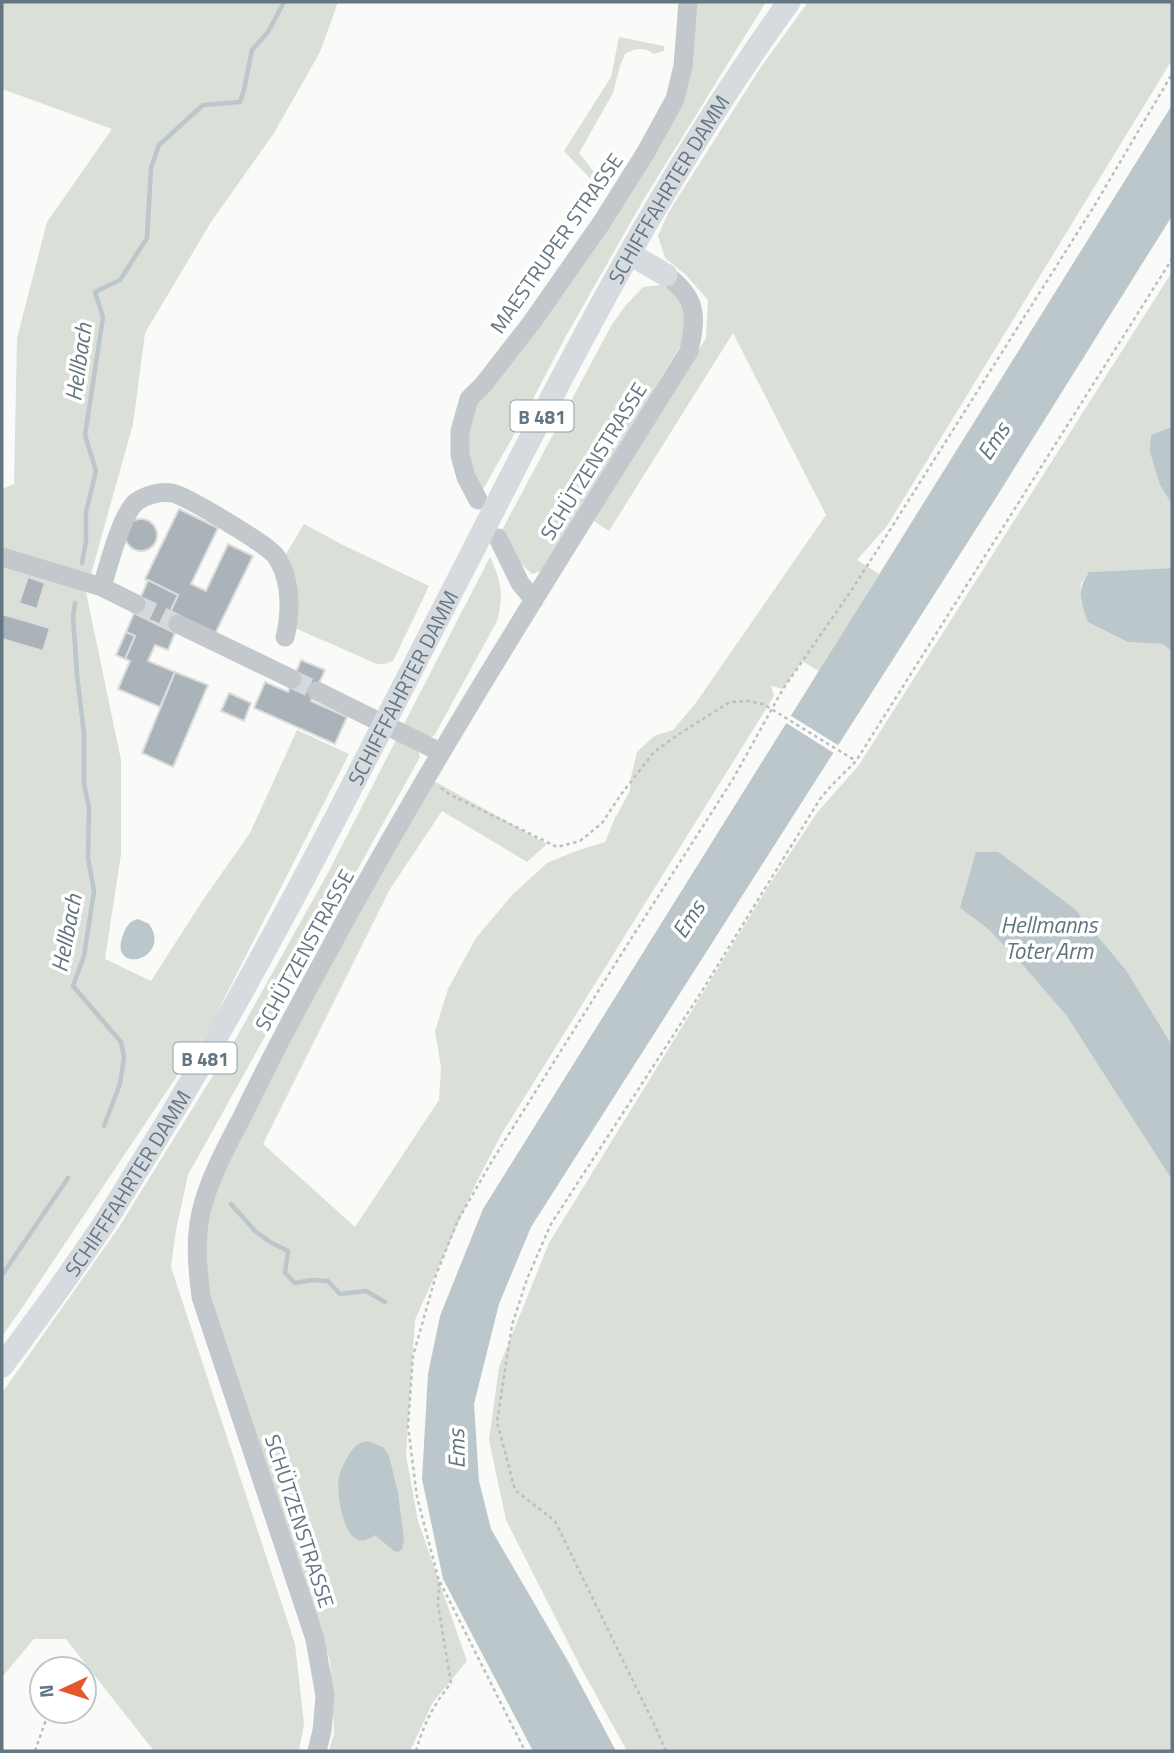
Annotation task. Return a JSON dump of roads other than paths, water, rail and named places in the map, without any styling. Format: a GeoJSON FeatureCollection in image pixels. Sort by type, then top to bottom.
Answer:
{"type":"FeatureCollection","features":[{"type":"Feature","properties":{"kind":"main road"},"geometry":{"type":"LineString","coordinates":[[772,25],[774,2]]}},
{"type":"Feature","properties":{"kind":"main road","name":"SCHIFFFAHRTER DAMM"},"geometry":{"type":"LineString","coordinates":[[2,1366],[101,1229],[222,1029],[385,724],[490,535],[485,505],[713,115],[789,2]]}},
{"type":"Feature","properties":{"kind":"main road"},"geometry":{"type":"LineString","coordinates":[[630,254],[666,275]]}},
{"type":"Feature","properties":{"kind":"street","name":"MAESTRUPER STRASSE"},"geometry":{"type":"LineString","coordinates":[[485,505],[466,477],[460,455],[460,431],[469,399],[483,385],[540,311],[602,222],[652,142],[675,99],[683,66],[688,2]]}},
{"type":"Feature","properties":{"kind":"street","name":"SCHÜTZENSTRASSE"},"geometry":{"type":"LineString","coordinates":[[317,1751],[322,1731],[324,1696],[315,1639],[201,1297],[197,1233],[203,1203],[215,1171],[270,1058],[440,752],[689,351],[694,329],[692,306],[681,286],[666,275]]}},
{"type":"Feature","properties":{"kind":"street"},"geometry":{"type":"LineString","coordinates":[[102,587],[124,521],[133,505],[152,495],[174,494],[254,539],[275,555],[288,590],[285,637]]}},
{"type":"Feature","properties":{"kind":"street"},"geometry":{"type":"LineString","coordinates":[[490,535],[534,600]]}},
{"type":"Feature","properties":{"kind":"street"},"geometry":{"type":"LineString","coordinates":[[2,557],[102,587],[136,604]]}},
{"type":"Feature","properties":{"kind":"street"},"geometry":{"type":"LineString","coordinates":[[178,624],[292,679]]}},
{"type":"Feature","properties":{"kind":"street"},"geometry":{"type":"LineString","coordinates":[[317,691],[440,752]]}},
{"type":"Feature","properties":{"kind":"water","name":"Ems"},"geometry":{"type":"Polygon","coordinates":[[[1172,105],[1172,216],[992,504],[531,1227],[499,1304],[474,1404],[479,1481],[491,1529],[569,1663],[616,1751],[533,1751],[443,1579],[422,1479],[428,1374],[440,1316],[483,1209],[1172,105]]]}},
{"type":"Feature","properties":{"kind":"water"},"geometry":{"type":"Polygon","coordinates":[[[1172,427],[1172,505],[1160,485],[1150,452],[1151,435],[1172,427]]]}},
{"type":"Feature","properties":{"kind":"water"},"geometry":{"type":"Polygon","coordinates":[[[1172,568],[1172,651],[1162,644],[1128,642],[1088,622],[1081,591],[1089,572],[1172,568]]]}},
{"type":"Feature","properties":{"kind":"water","name":"Hellmanns Toter Arm"},"geometry":{"type":"Polygon","coordinates":[[[976,852],[998,852],[1075,909],[1126,970],[1172,1045],[1172,1180],[1066,1015],[988,929],[960,908],[976,852]]]}},
{"type":"Feature","properties":{"kind":"water"},"geometry":{"type":"Polygon","coordinates":[[[138,919],[150,925],[154,944],[150,952],[143,957],[128,958],[121,947],[123,935],[128,925],[138,919]]]}},
{"type":"Feature","properties":{"kind":"water"},"geometry":{"type":"Polygon","coordinates":[[[367,1441],[383,1447],[389,1456],[398,1493],[404,1540],[402,1549],[398,1552],[375,1535],[366,1540],[358,1540],[347,1527],[343,1516],[338,1484],[340,1474],[354,1448],[367,1441]]]}},
{"type":"Feature","properties":{"kind":"waterway","name":"Hellbach"},"geometry":{"type":"LineString","coordinates":[[82,563],[86,541],[86,512],[96,471],[85,435],[103,317],[95,292],[120,280],[147,238],[151,168],[159,145],[203,105],[240,102],[252,50],[268,32],[284,2]]}},
{"type":"Feature","properties":{"kind":"waterway","name":"Hellbach"},"geometry":{"type":"LineString","coordinates":[[75,603],[73,616],[84,734],[84,784],[89,808],[88,858],[94,891],[84,956],[73,986],[121,1042],[124,1057],[120,1084],[104,1126]]}},
{"type":"Feature","properties":{"kind":"waterway"},"geometry":{"type":"LineString","coordinates":[[2,1275],[68,1178]]}},
{"type":"Feature","properties":{"kind":"waterway","name":"Hellbach"},"geometry":{"type":"LineString","coordinates":[[231,1204],[255,1231],[288,1251],[285,1273],[295,1283],[328,1281],[340,1294],[366,1291],[385,1302]]}},
{"type":"Feature","properties":{"kind":"tunnel"},"geometry":{"type":"LineString","coordinates":[[136,604],[178,624]]}},
{"type":"Feature","properties":{"kind":"tunnel"},"geometry":{"type":"LineString","coordinates":[[292,679],[317,691]]}}]}
